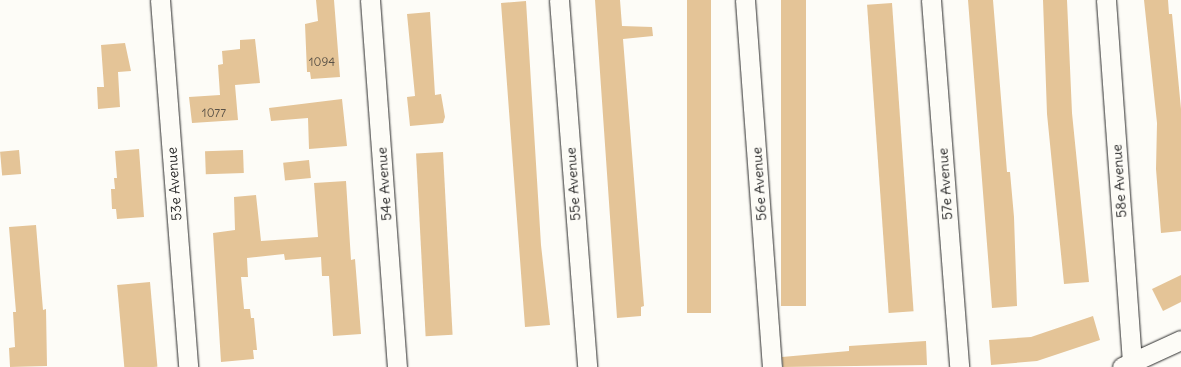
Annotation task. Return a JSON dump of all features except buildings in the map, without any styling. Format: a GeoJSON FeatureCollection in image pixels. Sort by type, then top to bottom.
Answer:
{"type":"FeatureCollection","features":[{"type":"Feature","properties":{"kind":"street","name":"53e Avenue"},"geometry":{"type":"LineString","coordinates":[[160,0],[188,367]]}},
{"type":"Feature","properties":{"kind":"street","name":"54e Avenue"},"geometry":{"type":"LineString","coordinates":[[370,0],[397,367]]}},
{"type":"Feature","properties":{"kind":"street","name":"55e Avenue"},"geometry":{"type":"LineString","coordinates":[[559,0],[587,367]]}},
{"type":"Feature","properties":{"kind":"street","name":"56e Avenue"},"geometry":{"type":"LineString","coordinates":[[745,0],[772,367]]}},
{"type":"Feature","properties":{"kind":"street","name":"57e Avenue"},"geometry":{"type":"LineString","coordinates":[[931,0],[958,367]]}},
{"type":"Feature","properties":{"kind":"street","name":"58e Avenue"},"geometry":{"type":"LineString","coordinates":[[1106,0],[1127,365]]}},
{"type":"Feature","properties":{"kind":"street"},"geometry":{"type":"LineString","coordinates":[[1127,365],[1181,340]]}}]}
